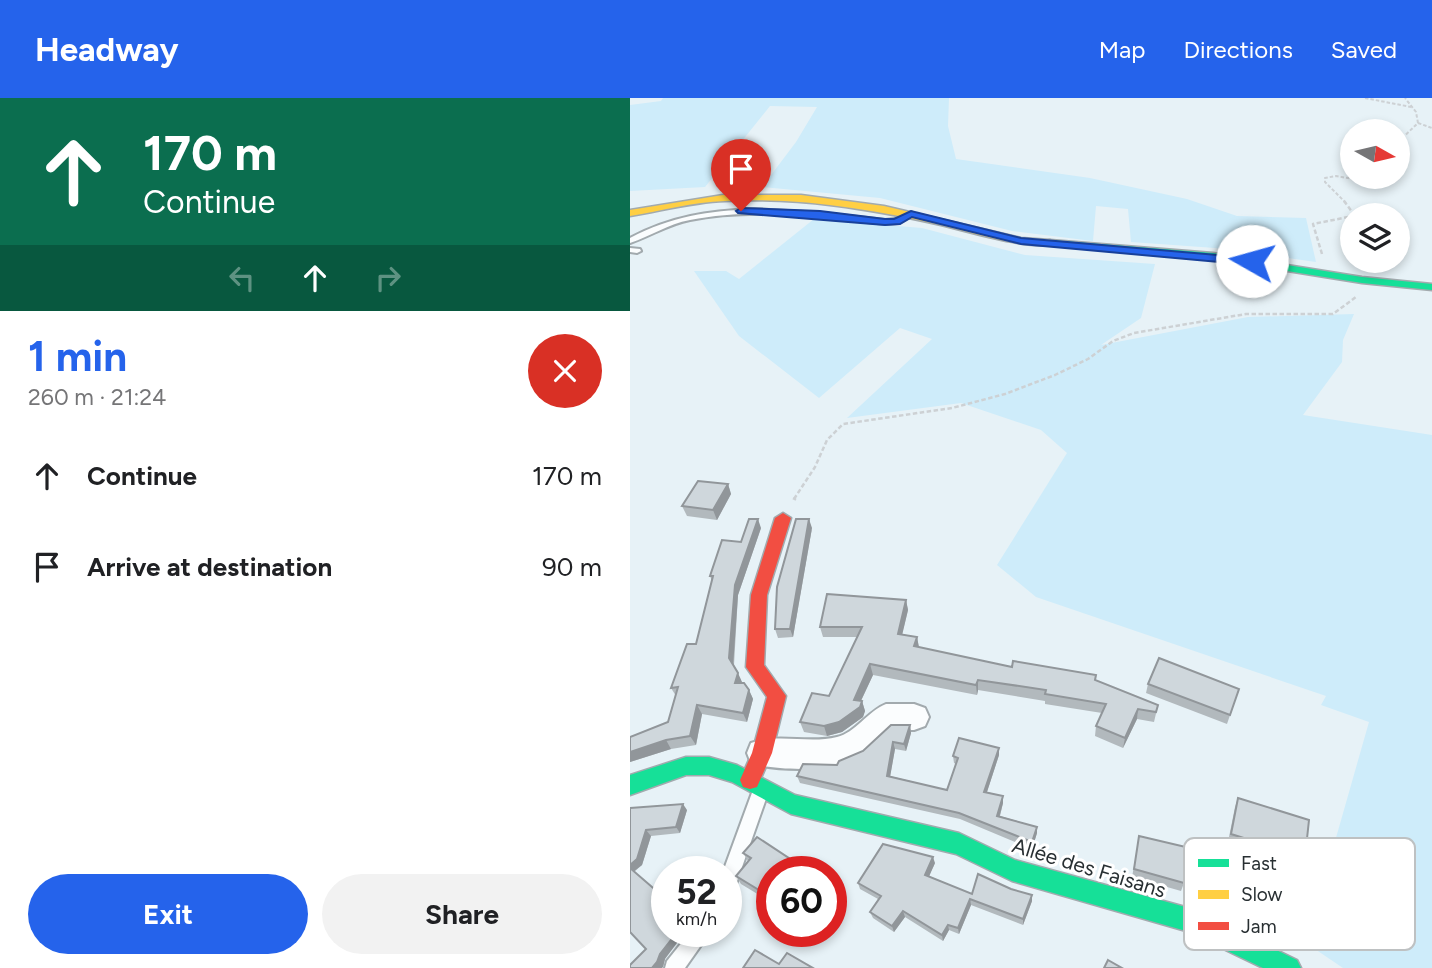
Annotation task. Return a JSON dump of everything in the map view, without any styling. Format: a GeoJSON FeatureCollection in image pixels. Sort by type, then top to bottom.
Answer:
{"type":"FeatureCollection","features":[{"type":"Feature","properties":{"kind":"main road"},"geometry":{"type":"LineString","coordinates":[[630,213],[682,202],[765,196],[848,203],[911,214],[1021,241],[1213,256],[1322,271],[1362,280],[1432,287]]}},
{"type":"Feature","properties":{"kind":"main road"},"geometry":{"type":"LineString","coordinates":[[758,773],[777,696],[755,667],[759,595],[783,518]]}},
{"type":"Feature","properties":{"kind":"main road","name":"Allée des Faisans"},"geometry":{"type":"LineString","coordinates":[[630,785],[686,766],[709,766],[758,773],[791,804],[959,844],[1013,870],[1184,919]]}},
{"type":"Feature","properties":{"kind":"main road","name":"Allée des Faisans"},"geometry":{"type":"LineString","coordinates":[[1252,950],[1289,968]]}},
{"type":"Feature","properties":{"kind":"street"},"geometry":{"type":"LineString","coordinates":[[758,773],[819,754],[848,750],[886,717],[914,717]]}},
{"type":"Feature","properties":{"kind":"lane"},"geometry":{"type":"LineString","coordinates":[[630,241],[658,227],[722,212],[764,211],[885,222],[896,222],[911,214]]}},
{"type":"Feature","properties":{"kind":"lane"},"geometry":{"type":"LineString","coordinates":[[735,856],[758,773]]}},
{"type":"Feature","properties":{"kind":"lane"},"geometry":{"type":"LineString","coordinates":[[674,968],[690,947]]}},
{"type":"Feature","properties":{"kind":"path"},"geometry":{"type":"LineString","coordinates":[[1366,98],[1413,107]]}},
{"type":"Feature","properties":{"kind":"path"},"geometry":{"type":"LineString","coordinates":[[1405,98],[1413,107],[1418,123]]}},
{"type":"Feature","properties":{"kind":"path"},"geometry":{"type":"LineString","coordinates":[[1418,123],[1432,128]]}},
{"type":"Feature","properties":{"kind":"path"},"geometry":{"type":"LineString","coordinates":[[1410,131],[1418,123]]}},
{"type":"Feature","properties":{"kind":"path"},"geometry":{"type":"LineString","coordinates":[[1322,271],[1322,253],[1313,224],[1348,218],[1353,213],[1325,182],[1325,178],[1340,177]]}},
{"type":"Feature","properties":{"kind":"path"},"geometry":{"type":"LineString","coordinates":[[783,518],[815,467],[827,440],[843,424],[952,408],[1005,394],[1055,375],[1088,359],[1113,341],[1134,333],[1246,314],[1333,314],[1349,305],[1361,292],[1362,280]]}},
{"type":"Feature","properties":{"kind":"shaded area"},"geometry":{"type":"Polygon","coordinates":[[[663,98],[949,98],[948,126],[956,159],[1090,178],[1187,199],[1237,216],[1306,218],[1316,262],[1215,248],[1131,242],[1128,209],[1096,206],[1093,241],[1012,231],[880,198],[762,187],[796,142],[817,107],[770,106],[705,187],[630,191],[630,105],[661,101],[663,98]]]}},
{"type":"Feature","properties":{"kind":"shaded area"},"geometry":{"type":"Polygon","coordinates":[[[814,219],[922,228],[1025,255],[1155,264],[1141,318],[1101,345],[1248,317],[1354,314],[1343,340],[1342,362],[1303,415],[1432,435],[1432,968],[1343,968],[1316,950],[1415,950],[1415,838],[1336,838],[1369,722],[1321,705],[1326,696],[1036,597],[997,565],[1067,453],[1041,430],[961,403],[847,418],[932,339],[900,328],[819,398],[739,336],[694,271],[726,271],[739,279],[814,219]]]}},
{"type":"Feature","properties":{"kind":"building"},"geometry":{"type":"Polygon","coordinates":[[[698,481],[728,484],[713,510],[682,506],[698,481]]]}},
{"type":"Feature","properties":{"kind":"building"},"geometry":{"type":"Polygon","coordinates":[[[749,519],[758,519],[735,585],[729,658],[738,673],[735,683],[744,683],[749,690],[743,713],[697,705],[690,736],[666,740],[630,752],[630,737],[668,722],[678,687],[671,688],[687,644],[696,644],[713,576],[710,576],[722,540],[741,542],[749,519]]]}},
{"type":"Feature","properties":{"kind":"building"},"geometry":{"type":"Polygon","coordinates":[[[796,519],[809,519],[790,629],[775,629],[777,587],[796,519]]]}},
{"type":"Feature","properties":{"kind":"building"},"geometry":{"type":"Polygon","coordinates":[[[827,594],[906,600],[898,634],[917,637],[914,646],[1012,667],[1013,661],[1096,675],[1095,680],[1158,705],[1156,712],[1138,709],[1125,738],[1096,726],[1106,704],[1045,694],[1046,690],[978,680],[976,685],[870,664],[854,700],[862,701],[860,707],[839,722],[824,726],[800,722],[812,693],[829,696],[862,627],[820,627],[827,594]]]}},
{"type":"Feature","properties":{"kind":"building"},"geometry":{"type":"Polygon","coordinates":[[[1159,658],[1239,689],[1230,715],[1148,684],[1159,658]]]}},
{"type":"Feature","properties":{"kind":"building"},"geometry":{"type":"Polygon","coordinates":[[[891,725],[910,725],[904,744],[893,742],[887,776],[947,790],[958,758],[953,756],[959,738],[999,748],[984,792],[1003,796],[997,816],[1037,827],[1032,842],[959,813],[797,776],[803,764],[837,765],[839,761],[863,751],[891,725]]]}},
{"type":"Feature","properties":{"kind":"building"},"geometry":{"type":"Polygon","coordinates":[[[1238,798],[1309,820],[1307,838],[1244,838],[1231,834],[1238,798]]]}},
{"type":"Feature","properties":{"kind":"building"},"geometry":{"type":"Polygon","coordinates":[[[683,804],[676,827],[646,830],[637,859],[630,865],[630,808],[683,804]]]}},
{"type":"Feature","properties":{"kind":"building"},"geometry":{"type":"Polygon","coordinates":[[[1139,836],[1184,847],[1184,883],[1134,869],[1139,836]]]}},
{"type":"Feature","properties":{"kind":"building"},"geometry":{"type":"Polygon","coordinates":[[[757,837],[786,856],[756,856],[756,888],[742,880],[742,869],[751,858],[743,853],[757,837]]]}},
{"type":"Feature","properties":{"kind":"building"},"geometry":{"type":"Polygon","coordinates":[[[883,844],[933,857],[925,875],[972,894],[978,874],[1032,895],[1023,919],[970,899],[958,928],[948,925],[942,935],[903,911],[892,926],[870,912],[881,896],[858,883],[883,844]]]}},
{"type":"Feature","properties":{"kind":"building"},"geometry":{"type":"Polygon","coordinates":[[[630,868],[651,886],[651,947],[665,947],[652,968],[630,968],[646,949],[630,932],[630,868]]]}},
{"type":"Feature","properties":{"kind":"building"},"geometry":{"type":"Polygon","coordinates":[[[755,950],[779,964],[787,953],[813,968],[743,968],[755,950]]]}},
{"type":"Feature","properties":{"kind":"building"},"geometry":{"type":"Polygon","coordinates":[[[1108,960],[1122,968],[1104,968],[1108,960]]]}},
{"type":"Feature","properties":{"kind":"traffic: fast"},"geometry":{"type":"LineString","coordinates":[[1050,243],[1213,256],[1362,280],[1432,287]]}},
{"type":"Feature","properties":{"kind":"traffic: fast"},"geometry":{"type":"LineString","coordinates":[[630,785],[686,766],[709,766],[737,774],[791,804],[959,844],[1012,870],[1184,919]]}},
{"type":"Feature","properties":{"kind":"traffic: fast"},"geometry":{"type":"LineString","coordinates":[[1252,950],[1289,968]]}},
{"type":"Feature","properties":{"kind":"traffic: slow"},"geometry":{"type":"LineString","coordinates":[[630,213],[723,198],[801,198],[884,209],[1021,241],[1050,243]]}},
{"type":"Feature","properties":{"kind":"traffic: jam"},"geometry":{"type":"LineString","coordinates":[[750,780],[762,753],[777,696],[755,667],[759,595],[783,518]]}},
{"type":"Feature","properties":{"kind":"route"},"geometry":{"type":"LineString","coordinates":[[741,211],[820,214],[885,222],[896,222],[911,214],[1021,241],[1252,261]]}}]}
